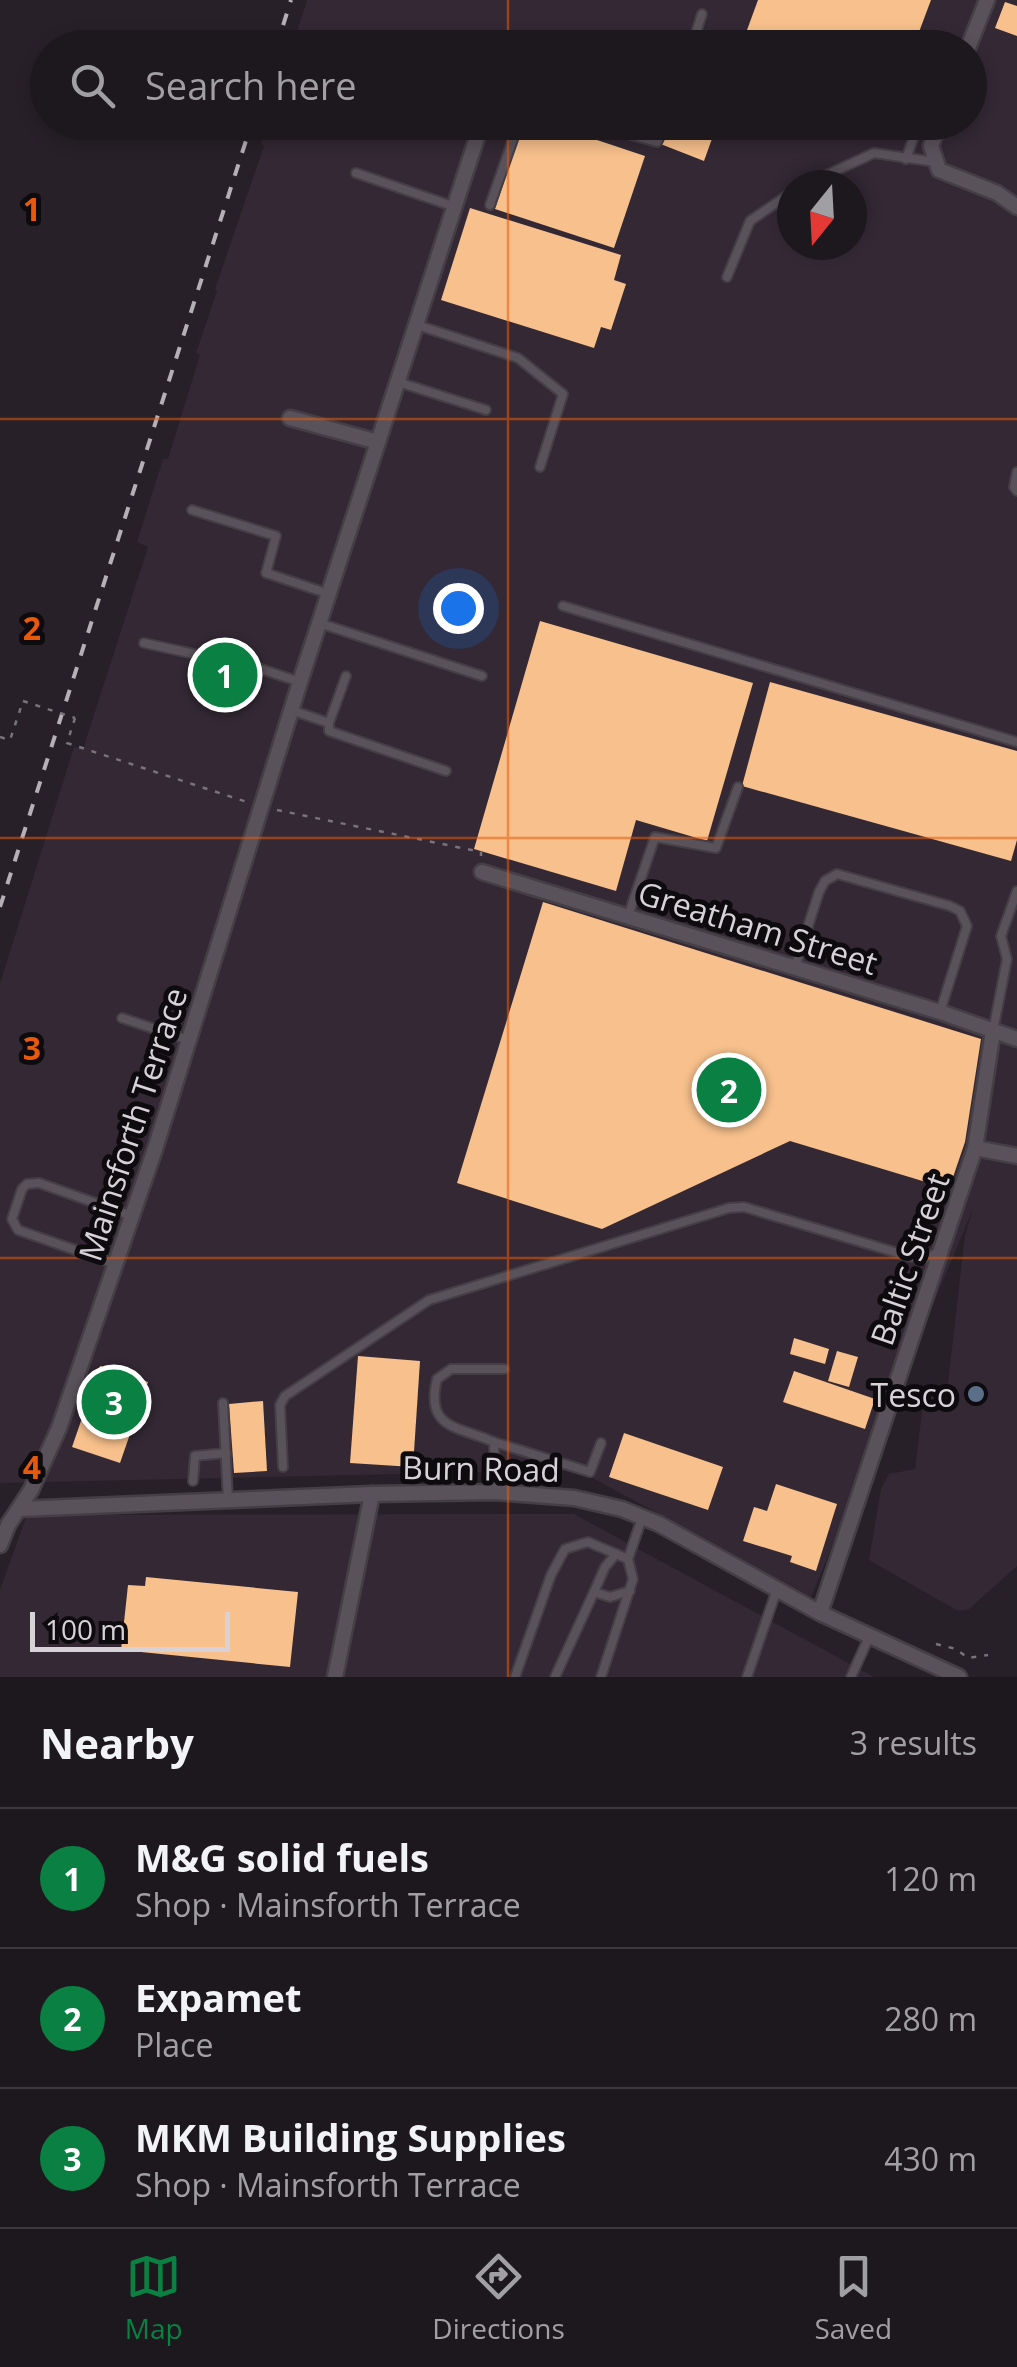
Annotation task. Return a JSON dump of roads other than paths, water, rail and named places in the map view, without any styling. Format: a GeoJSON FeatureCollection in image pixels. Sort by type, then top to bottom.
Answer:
{"type":"FeatureCollection","features":[{"type":"Feature","properties":{"kind":"street"},"geometry":{"type":"LineString","coordinates":[[975,30],[987,0]]}},
{"type":"Feature","properties":{"kind":"street","name":"Mainsforth Terrace"},"geometry":{"type":"LineString","coordinates":[[0,1545],[4,1523],[20,1509],[59,1428],[132,1216],[476,140]]}},
{"type":"Feature","properties":{"kind":"street"},"geometry":{"type":"LineString","coordinates":[[932,140],[930,146],[939,170],[996,193],[1017,206]]}},
{"type":"Feature","properties":{"kind":"street"},"geometry":{"type":"LineString","coordinates":[[290,418],[378,442]]}},
{"type":"Feature","properties":{"kind":"street","name":"Greatham Street"},"geometry":{"type":"LineString","coordinates":[[482,872],[1017,1039]]}},
{"type":"Feature","properties":{"kind":"street","name":"Baltic Street"},"geometry":{"type":"LineString","coordinates":[[820,1613],[976,1148],[993,1031]]}},
{"type":"Feature","properties":{"kind":"street"},"geometry":{"type":"LineString","coordinates":[[976,1148],[1017,1156]]}},
{"type":"Feature","properties":{"kind":"street","name":"Burn Road"},"geometry":{"type":"LineString","coordinates":[[20,1509],[372,1494],[494,1492],[574,1498],[642,1518],[820,1613],[959,1677]]}},
{"type":"Feature","properties":{"kind":"street"},"geometry":{"type":"LineString","coordinates":[[334,1677],[372,1494]]}},
{"type":"Feature","properties":{"kind":"lane"},"geometry":{"type":"LineString","coordinates":[[697,30],[702,14]]}},
{"type":"Feature","properties":{"kind":"lane"},"geometry":{"type":"LineString","coordinates":[[490,205],[512,140]]}},
{"type":"Feature","properties":{"kind":"lane"},"geometry":{"type":"LineString","coordinates":[[906,159],[913,140]]}},
{"type":"Feature","properties":{"kind":"lane"},"geometry":{"type":"LineString","coordinates":[[837,170],[874,153],[936,162]]}},
{"type":"Feature","properties":{"kind":"lane"},"geometry":{"type":"LineString","coordinates":[[356,173],[455,207]]}},
{"type":"Feature","properties":{"kind":"lane"},"geometry":{"type":"LineString","coordinates":[[727,277],[750,220],[777,202]]}},
{"type":"Feature","properties":{"kind":"lane"},"geometry":{"type":"LineString","coordinates":[[416,324],[518,358],[564,394],[540,468]]}},
{"type":"Feature","properties":{"kind":"lane"},"geometry":{"type":"LineString","coordinates":[[398,382],[486,410]]}},
{"type":"Feature","properties":{"kind":"lane"},"geometry":{"type":"LineString","coordinates":[[1017,472],[1017,491]]}},
{"type":"Feature","properties":{"kind":"lane"},"geometry":{"type":"LineString","coordinates":[[192,510],[276,536],[266,573],[329,594]]}},
{"type":"Feature","properties":{"kind":"lane"},"geometry":{"type":"LineString","coordinates":[[563,606],[1017,742]]}},
{"type":"Feature","properties":{"kind":"lane"},"geometry":{"type":"LineString","coordinates":[[319,622],[482,676]]}},
{"type":"Feature","properties":{"kind":"lane"},"geometry":{"type":"LineString","coordinates":[[144,643],[258,668],[300,682]]}},
{"type":"Feature","properties":{"kind":"lane"},"geometry":{"type":"LineString","coordinates":[[346,676],[329,731],[446,771]]}},
{"type":"Feature","properties":{"kind":"lane"},"geometry":{"type":"LineString","coordinates":[[292,710],[329,723]]}},
{"type":"Feature","properties":{"kind":"lane"},"geometry":{"type":"LineString","coordinates":[[628,916],[655,837],[716,848],[738,787]]}},
{"type":"Feature","properties":{"kind":"lane"},"geometry":{"type":"LineString","coordinates":[[795,967],[819,892],[837,874],[950,906],[960,911],[966,926],[940,1012]]}},
{"type":"Feature","properties":{"kind":"lane"},"geometry":{"type":"LineString","coordinates":[[993,1031],[1007,959],[1001,936],[1017,891]]}},
{"type":"Feature","properties":{"kind":"lane"},"geometry":{"type":"LineString","coordinates":[[122,1018],[188,1040]]}},
{"type":"Feature","properties":{"kind":"lane"},"geometry":{"type":"LineString","coordinates":[[115,1264],[18,1230],[12,1219],[22,1189],[27,1184],[39,1183],[132,1216]]}},
{"type":"Feature","properties":{"kind":"lane"},"geometry":{"type":"LineString","coordinates":[[283,1467],[280,1405],[285,1396],[429,1300],[729,1208],[744,1207],[908,1256],[924,1258],[941,1251]]}},
{"type":"Feature","properties":{"kind":"lane"},"geometry":{"type":"LineString","coordinates":[[504,1369],[451,1369],[437,1379],[434,1412],[444,1422],[494,1442],[590,1472],[601,1443]]}},
{"type":"Feature","properties":{"kind":"lane"},"geometry":{"type":"LineString","coordinates":[[224,1403],[228,1500]]}},
{"type":"Feature","properties":{"kind":"lane"},"geometry":{"type":"LineString","coordinates":[[494,1442],[494,1492]]}},
{"type":"Feature","properties":{"kind":"lane"},"geometry":{"type":"LineString","coordinates":[[193,1481],[196,1456],[226,1453]]}},
{"type":"Feature","properties":{"kind":"lane"},"geometry":{"type":"LineString","coordinates":[[601,1677],[634,1578],[628,1559],[642,1518]]}},
{"type":"Feature","properties":{"kind":"lane"},"geometry":{"type":"LineString","coordinates":[[515,1677],[565,1549],[588,1542],[628,1559]]}},
{"type":"Feature","properties":{"kind":"lane"},"geometry":{"type":"LineString","coordinates":[[555,1677],[605,1566],[616,1554]]}},
{"type":"Feature","properties":{"kind":"lane"},"geometry":{"type":"LineString","coordinates":[[747,1677],[777,1589]]}},
{"type":"Feature","properties":{"kind":"lane"},"geometry":{"type":"LineString","coordinates":[[594,1592],[610,1598],[630,1590]]}},
{"type":"Feature","properties":{"kind":"lane"},"geometry":{"type":"LineString","coordinates":[[853,1677],[869,1637]]}},
{"type":"Feature","properties":{"kind":"railway"},"geometry":{"type":"LineString","coordinates":[[282,30],[291,0]]}},
{"type":"Feature","properties":{"kind":"railway"},"geometry":{"type":"LineString","coordinates":[[0,907],[246,140]]}},
{"type":"Feature","properties":{"kind":"place","name":"M&G solid fuels"},"geometry":{"type":"Point","coordinates":[225,675]}},
{"type":"Feature","properties":{"kind":"place","name":"Expamet"},"geometry":{"type":"Point","coordinates":[729,1090]}},
{"type":"Feature","properties":{"kind":"place","name":"Tesco"},"geometry":{"type":"Point","coordinates":[976,1394]}},
{"type":"Feature","properties":{"kind":"place","name":"MKM Building Supplies"},"geometry":{"type":"Point","coordinates":[114,1402]}}]}
